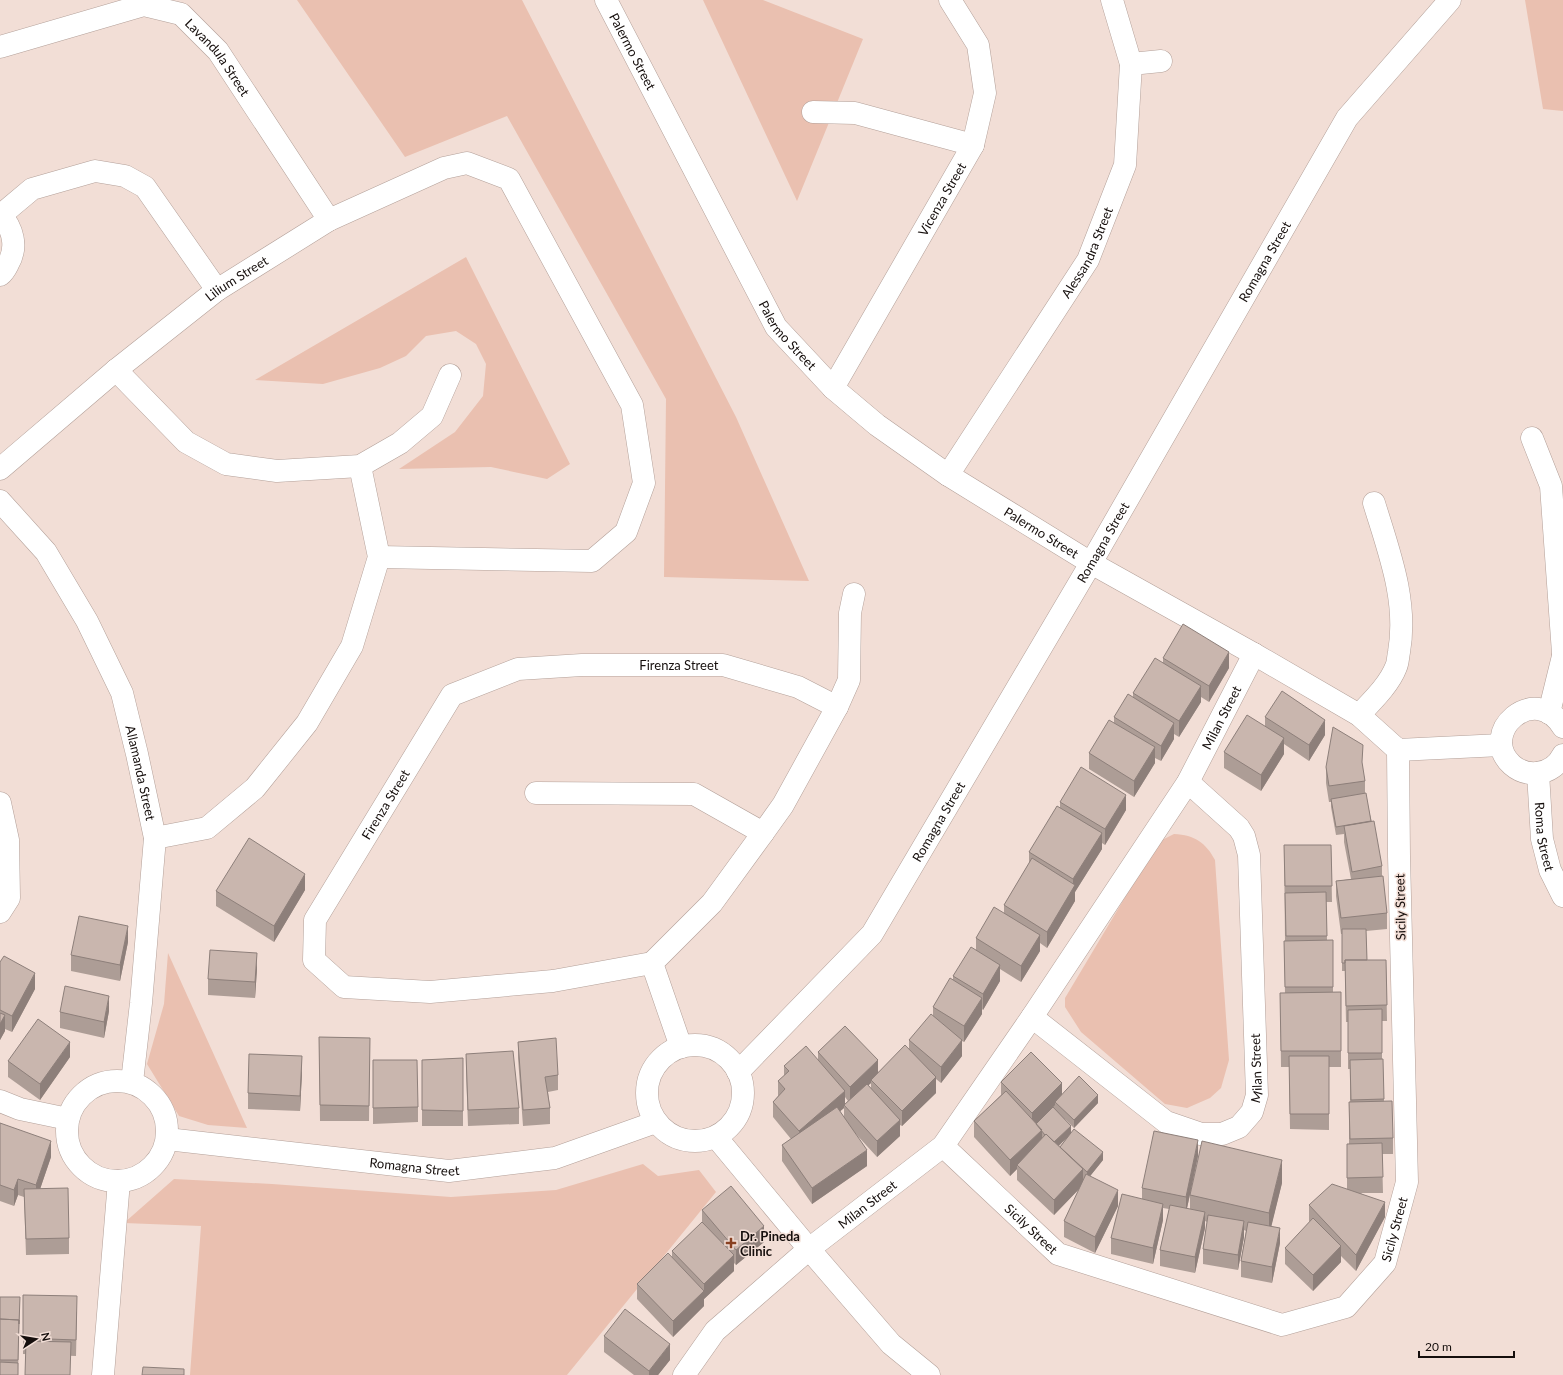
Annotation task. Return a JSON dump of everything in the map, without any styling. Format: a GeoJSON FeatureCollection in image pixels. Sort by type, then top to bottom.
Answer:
{"type":"FeatureCollection","features":[{"type":"Feature","properties":{"kind":"street","name":"Palermo Street"},"geometry":{"type":"LineString","coordinates":[[606,0],[776,326],[834,388],[877,425],[948,475],[1091,563],[1254,654],[1359,715],[1398,750]]}},
{"type":"Feature","properties":{"kind":"street","name":"Vicenza Street"},"geometry":{"type":"LineString","coordinates":[[834,388],[973,145],[985,93],[978,45],[950,0]]}},
{"type":"Feature","properties":{"kind":"street","name":"Alessandra Street"},"geometry":{"type":"LineString","coordinates":[[948,475],[1088,260],[1125,165],[1131,64],[1112,0]]}},
{"type":"Feature","properties":{"kind":"street","name":"Romagna Street"},"geometry":{"type":"LineString","coordinates":[[738,1072],[872,934],[1091,563],[1347,118],[1450,0]]}},
{"type":"Feature","properties":{"kind":"street","name":"Lavandula Street"},"geometry":{"type":"LineString","coordinates":[[0,47],[144,5],[181,14],[218,51],[329,220]]}},
{"type":"Feature","properties":{"kind":"street"},"geometry":{"type":"LineString","coordinates":[[1131,64],[1161,61]]}},
{"type":"Feature","properties":{"kind":"street"},"geometry":{"type":"LineString","coordinates":[[813,112],[855,113],[973,145]]}},
{"type":"Feature","properties":{"kind":"street","name":"Lilium Street"},"geometry":{"type":"LineString","coordinates":[[0,469],[116,370],[217,290],[329,220],[444,168],[468,163],[509,178],[632,405],[644,483],[626,532],[592,561],[379,557]]}},
{"type":"Feature","properties":{"kind":"street"},"geometry":{"type":"LineString","coordinates":[[0,275],[11,259],[14,243],[10,228],[0,214],[32,189],[95,171],[125,176],[145,187],[217,290]]}},
{"type":"Feature","properties":{"kind":"street"},"geometry":{"type":"LineString","coordinates":[[116,370],[186,442],[226,464],[277,471],[360,466],[400,443],[432,416],[450,376]]}},
{"type":"Feature","properties":{"kind":"street"},"geometry":{"type":"LineString","coordinates":[[1532,438],[1551,486],[1563,653]]}},
{"type":"Feature","properties":{"kind":"street"},"geometry":{"type":"LineString","coordinates":[[155,838],[207,828],[255,788],[308,723],[352,646],[379,557],[360,466]]}},
{"type":"Feature","properties":{"kind":"street","name":"Allamanda Street"},"geometry":{"type":"LineString","coordinates":[[0,500],[46,552],[87,621],[122,693],[138,754],[155,838],[141,1003],[132,1082]]}},
{"type":"Feature","properties":{"kind":"street"},"geometry":{"type":"LineString","coordinates":[[1359,715],[1381,691],[1396,667],[1402,636],[1401,600],[1392,562],[1374,503]]}},
{"type":"Feature","properties":{"kind":"street"},"geometry":{"type":"LineString","coordinates":[[681,1047],[652,963],[712,903],[763,833],[783,805],[837,707],[849,680],[850,613],[854,594]]}},
{"type":"Feature","properties":{"kind":"street","name":"Milan Street"},"geometry":{"type":"LineString","coordinates":[[684,1375],[715,1331],[809,1249],[943,1146],[1032,1018],[1188,782],[1254,654]]}},
{"type":"Feature","properties":{"kind":"street"},"geometry":{"type":"LineString","coordinates":[[1563,656],[1556,720],[1540,709],[1530,709],[1520,712],[1512,717],[1505,725],[1501,745],[1504,754],[1510,763],[1518,770],[1528,774],[1548,771],[1556,765],[1563,755]]}},
{"type":"Feature","properties":{"kind":"street","name":"Firenza Street"},"geometry":{"type":"LineString","coordinates":[[652,963],[553,981],[430,992],[344,987],[314,960],[315,920],[452,695],[518,669],[582,665],[723,665],[798,687],[837,707]]}},
{"type":"Feature","properties":{"kind":"street"},"geometry":{"type":"LineString","coordinates":[[1398,750],[1501,745]]}},
{"type":"Feature","properties":{"kind":"street","name":"Sicily Street"},"geometry":{"type":"LineString","coordinates":[[943,1146],[1058,1254],[1282,1325],[1346,1307],[1385,1263],[1407,1182],[1399,864],[1398,750]]}},
{"type":"Feature","properties":{"kind":"street","name":"Roma Street"},"geometry":{"type":"LineString","coordinates":[[1538,773],[1542,839],[1550,870],[1563,896]]}},
{"type":"Feature","properties":{"kind":"street","name":"Milan Street"},"geometry":{"type":"LineString","coordinates":[[1032,1018],[1166,1122],[1201,1134],[1222,1134],[1239,1127],[1252,1112],[1257,1095],[1249,855],[1244,836],[1239,828],[1188,782]]}},
{"type":"Feature","properties":{"kind":"street"},"geometry":{"type":"LineString","coordinates":[[536,793],[694,794],[763,833]]}},
{"type":"Feature","properties":{"kind":"street"},"geometry":{"type":"LineString","coordinates":[[0,803],[8,840],[9,898],[0,912]]}},
{"type":"Feature","properties":{"kind":"street"},"geometry":{"type":"LineString","coordinates":[[694,1044],[708,1046],[720,1052],[730,1061],[738,1072],[743,1086],[743,1102],[738,1116],[729,1128],[716,1137],[704,1141],[690,1142],[677,1139],[665,1131],[656,1122],[649,1108],[646,1093],[649,1078],[656,1064],[667,1053],[681,1047],[694,1044]]}},
{"type":"Feature","properties":{"kind":"street"},"geometry":{"type":"LineString","coordinates":[[111,1080],[132,1082],[153,1094],[165,1115],[167,1139],[161,1156],[150,1169],[136,1178],[119,1181],[104,1179],[90,1173],[78,1163],[70,1149],[67,1134],[68,1119],[77,1100],[92,1086],[111,1080]]}},
{"type":"Feature","properties":{"kind":"street"},"geometry":{"type":"LineString","coordinates":[[0,1101],[20,1109],[68,1119]]}},
{"type":"Feature","properties":{"kind":"street","name":"Romagna Street"},"geometry":{"type":"LineString","coordinates":[[167,1139],[448,1171],[555,1158],[656,1122]]}},
{"type":"Feature","properties":{"kind":"street"},"geometry":{"type":"LineString","coordinates":[[716,1137],[809,1249],[891,1344],[929,1375]]}},
{"type":"Feature","properties":{"kind":"street"},"geometry":{"type":"LineString","coordinates":[[103,1375],[119,1181]]}},
{"type":"Feature","properties":{"kind":"shaded area"},"geometry":{"type":"Polygon","coordinates":[[[297,0],[522,0],[736,417],[809,581],[664,577],[666,399],[507,116],[405,157],[297,0]]]}},
{"type":"Feature","properties":{"kind":"shaded area"},"geometry":{"type":"Polygon","coordinates":[[[703,0],[763,0],[863,39],[797,201],[703,0]]]}},
{"type":"Feature","properties":{"kind":"shaded area"},"geometry":{"type":"Polygon","coordinates":[[[1525,0],[1563,0],[1563,111],[1543,109],[1525,0]]]}},
{"type":"Feature","properties":{"kind":"shaded area"},"geometry":{"type":"Polygon","coordinates":[[[466,257],[570,464],[547,479],[491,467],[399,469],[455,432],[483,396],[486,364],[476,344],[456,331],[426,336],[406,356],[380,368],[323,384],[255,380],[466,257]]]}},
{"type":"Feature","properties":{"kind":"shaded area"},"geometry":{"type":"Polygon","coordinates":[[[1174,834],[1188,836],[1199,841],[1208,849],[1215,860],[1229,1060],[1221,1088],[1210,1098],[1187,1108],[1165,1104],[1081,1032],[1065,1007],[1065,998],[1158,842],[1174,834]]]}},
{"type":"Feature","properties":{"kind":"shaded area"},"geometry":{"type":"Polygon","coordinates":[[[168,953],[247,1128],[208,1125],[179,1116],[147,1064],[164,1004],[168,953]]]}},
{"type":"Feature","properties":{"kind":"shaded area"},"geometry":{"type":"Polygon","coordinates":[[[643,1164],[658,1176],[699,1170],[716,1192],[567,1375],[190,1375],[201,1226],[124,1223],[174,1179],[272,1184],[451,1197],[556,1190],[643,1164]]]}},
{"type":"Feature","properties":{"kind":"building"},"geometry":{"type":"Polygon","coordinates":[[[1183,624],[1229,652],[1209,686],[1163,658],[1183,624]]]}},
{"type":"Feature","properties":{"kind":"building"},"geometry":{"type":"Polygon","coordinates":[[[1155,658],[1201,686],[1179,721],[1133,693],[1155,658]]]}},
{"type":"Feature","properties":{"kind":"building"},"geometry":{"type":"Polygon","coordinates":[[[1282,691],[1325,720],[1309,745],[1265,717],[1282,691]]]}},
{"type":"Feature","properties":{"kind":"building"},"geometry":{"type":"Polygon","coordinates":[[[1128,694],[1174,723],[1161,746],[1114,717],[1128,694]]]}},
{"type":"Feature","properties":{"kind":"building"},"geometry":{"type":"Polygon","coordinates":[[[1247,715],[1284,738],[1261,775],[1224,752],[1247,715]]]}},
{"type":"Feature","properties":{"kind":"building"},"geometry":{"type":"Polygon","coordinates":[[[1109,720],[1155,747],[1134,781],[1089,753],[1109,720]]]}},
{"type":"Feature","properties":{"kind":"building"},"geometry":{"type":"Polygon","coordinates":[[[1333,727],[1363,745],[1362,762],[1365,781],[1329,786],[1326,767],[1333,727]]]}},
{"type":"Feature","properties":{"kind":"building"},"geometry":{"type":"Polygon","coordinates":[[[1081,767],[1126,795],[1105,829],[1060,802],[1081,767]]]}},
{"type":"Feature","properties":{"kind":"building"},"geometry":{"type":"Polygon","coordinates":[[[1366,793],[1371,821],[1336,827],[1331,799],[1366,793]]]}},
{"type":"Feature","properties":{"kind":"building"},"geometry":{"type":"Polygon","coordinates":[[[1057,806],[1102,833],[1073,879],[1029,852],[1057,806]]]}},
{"type":"Feature","properties":{"kind":"building"},"geometry":{"type":"Polygon","coordinates":[[[1374,821],[1382,866],[1352,872],[1344,826],[1374,821]]]}},
{"type":"Feature","properties":{"kind":"building"},"geometry":{"type":"Polygon","coordinates":[[[249,838],[305,874],[274,926],[216,891],[249,838]]]}},
{"type":"Feature","properties":{"kind":"building"},"geometry":{"type":"Polygon","coordinates":[[[1284,845],[1331,845],[1332,886],[1285,886],[1284,845]]]}},
{"type":"Feature","properties":{"kind":"building"},"geometry":{"type":"Polygon","coordinates":[[[1032,858],[1075,885],[1047,932],[1004,905],[1032,858]]]}},
{"type":"Feature","properties":{"kind":"building"},"geometry":{"type":"Polygon","coordinates":[[[1383,876],[1387,913],[1341,918],[1336,881],[1383,876]]]}},
{"type":"Feature","properties":{"kind":"building"},"geometry":{"type":"Polygon","coordinates":[[[1326,892],[1327,936],[1286,936],[1285,893],[1326,892]]]}},
{"type":"Feature","properties":{"kind":"building"},"geometry":{"type":"Polygon","coordinates":[[[994,907],[1040,935],[1021,966],[976,938],[994,907]]]}},
{"type":"Feature","properties":{"kind":"building"},"geometry":{"type":"Polygon","coordinates":[[[79,916],[128,926],[120,965],[71,955],[79,916]]]}},
{"type":"Feature","properties":{"kind":"building"},"geometry":{"type":"Polygon","coordinates":[[[1342,929],[1366,929],[1367,960],[1345,960],[1345,963],[1342,963],[1342,929]]]}},
{"type":"Feature","properties":{"kind":"building"},"geometry":{"type":"Polygon","coordinates":[[[1333,940],[1333,987],[1285,987],[1284,941],[1333,940]]]}},
{"type":"Feature","properties":{"kind":"building"},"geometry":{"type":"Polygon","coordinates":[[[971,947],[1000,965],[983,994],[953,976],[971,947]]]}},
{"type":"Feature","properties":{"kind":"building"},"geometry":{"type":"Polygon","coordinates":[[[210,950],[257,953],[255,982],[208,979],[210,950]]]}},
{"type":"Feature","properties":{"kind":"building"},"geometry":{"type":"Polygon","coordinates":[[[4,956],[35,973],[12,1016],[0,1010],[0,962],[4,956]]]}},
{"type":"Feature","properties":{"kind":"building"},"geometry":{"type":"Polygon","coordinates":[[[1345,960],[1386,960],[1387,1005],[1346,1006],[1345,960]]]}},
{"type":"Feature","properties":{"kind":"building"},"geometry":{"type":"Polygon","coordinates":[[[950,978],[982,998],[964,1026],[933,1007],[950,978]]]}},
{"type":"Feature","properties":{"kind":"building"},"geometry":{"type":"Polygon","coordinates":[[[65,986],[109,996],[104,1022],[60,1012],[65,986]]]}},
{"type":"Feature","properties":{"kind":"building"},"geometry":{"type":"Polygon","coordinates":[[[1341,992],[1341,1051],[1281,1051],[1280,993],[1341,992]]]}},
{"type":"Feature","properties":{"kind":"building"},"geometry":{"type":"Polygon","coordinates":[[[1382,1009],[1382,1053],[1348,1053],[1348,1010],[1382,1009]]]}},
{"type":"Feature","properties":{"kind":"building"},"geometry":{"type":"Polygon","coordinates":[[[0,1013],[5,1015],[0,1024],[0,1013]]]}},
{"type":"Feature","properties":{"kind":"building"},"geometry":{"type":"Polygon","coordinates":[[[931,1014],[962,1040],[941,1067],[909,1040],[931,1014]]]}},
{"type":"Feature","properties":{"kind":"building"},"geometry":{"type":"Polygon","coordinates":[[[38,1019],[70,1042],[40,1084],[8,1061],[38,1019]]]}},
{"type":"Feature","properties":{"kind":"building"},"geometry":{"type":"Polygon","coordinates":[[[845,1026],[878,1060],[850,1087],[818,1052],[845,1026]]]}},
{"type":"Feature","properties":{"kind":"building"},"geometry":{"type":"Polygon","coordinates":[[[319,1037],[370,1038],[369,1106],[320,1105],[319,1037]]]}},
{"type":"Feature","properties":{"kind":"building"},"geometry":{"type":"Polygon","coordinates":[[[556,1038],[558,1075],[545,1077],[550,1108],[523,1110],[518,1042],[556,1038]]]}},
{"type":"Feature","properties":{"kind":"building"},"geometry":{"type":"Polygon","coordinates":[[[905,1045],[936,1077],[902,1111],[871,1080],[905,1045]]]}},
{"type":"Feature","properties":{"kind":"building"},"geometry":{"type":"Polygon","coordinates":[[[806,1046],[845,1091],[799,1131],[773,1102],[785,1089],[778,1081],[789,1071],[784,1066],[806,1046]]]}},
{"type":"Feature","properties":{"kind":"building"},"geometry":{"type":"Polygon","coordinates":[[[513,1051],[519,1108],[468,1110],[466,1054],[513,1051]]]}},
{"type":"Feature","properties":{"kind":"building"},"geometry":{"type":"Polygon","coordinates":[[[1031,1052],[1062,1083],[1032,1113],[1001,1082],[1031,1052]]]}},
{"type":"Feature","properties":{"kind":"building"},"geometry":{"type":"Polygon","coordinates":[[[249,1054],[302,1056],[300,1096],[248,1093],[249,1054]]]}},
{"type":"Feature","properties":{"kind":"building"},"geometry":{"type":"Polygon","coordinates":[[[1289,1056],[1329,1056],[1329,1114],[1290,1114],[1289,1056]]]}},
{"type":"Feature","properties":{"kind":"building"},"geometry":{"type":"Polygon","coordinates":[[[463,1058],[463,1111],[422,1110],[422,1060],[463,1058]]]}},
{"type":"Feature","properties":{"kind":"building"},"geometry":{"type":"Polygon","coordinates":[[[1383,1059],[1384,1099],[1351,1100],[1350,1060],[1383,1059]]]}},
{"type":"Feature","properties":{"kind":"building"},"geometry":{"type":"Polygon","coordinates":[[[373,1060],[417,1060],[418,1107],[373,1108],[373,1060]]]}},
{"type":"Feature","properties":{"kind":"building"},"geometry":{"type":"Polygon","coordinates":[[[1079,1076],[1098,1095],[1074,1120],[1055,1102],[1079,1076]]]}},
{"type":"Feature","properties":{"kind":"building"},"geometry":{"type":"Polygon","coordinates":[[[867,1084],[900,1120],[877,1141],[844,1105],[867,1084]]]}},
{"type":"Feature","properties":{"kind":"building"},"geometry":{"type":"Polygon","coordinates":[[[1006,1091],[1042,1130],[1010,1160],[974,1121],[1006,1091]]]}},
{"type":"Feature","properties":{"kind":"building"},"geometry":{"type":"Polygon","coordinates":[[[1392,1101],[1393,1138],[1350,1139],[1349,1102],[1392,1101]]]}},
{"type":"Feature","properties":{"kind":"building"},"geometry":{"type":"Polygon","coordinates":[[[837,1107],[867,1150],[812,1188],[782,1145],[837,1107]]]}},
{"type":"Feature","properties":{"kind":"building"},"geometry":{"type":"Polygon","coordinates":[[[1053,1107],[1071,1126],[1054,1142],[1046,1134],[1045,1135],[1036,1124],[1053,1107]]]}},
{"type":"Feature","properties":{"kind":"building"},"geometry":{"type":"Polygon","coordinates":[[[0,1123],[51,1141],[36,1185],[18,1179],[14,1190],[0,1185],[0,1123]]]}},
{"type":"Feature","properties":{"kind":"building"},"geometry":{"type":"Polygon","coordinates":[[[1074,1129],[1103,1152],[1087,1172],[1060,1147],[1074,1129]]]}},
{"type":"Feature","properties":{"kind":"building"},"geometry":{"type":"Polygon","coordinates":[[[1154,1131],[1198,1140],[1186,1197],[1142,1188],[1154,1131]]]}},
{"type":"Feature","properties":{"kind":"building"},"geometry":{"type":"Polygon","coordinates":[[[1046,1134],[1083,1169],[1054,1200],[1017,1165],[1046,1134]]]}},
{"type":"Feature","properties":{"kind":"building"},"geometry":{"type":"Polygon","coordinates":[[[1202,1141],[1282,1160],[1269,1213],[1190,1195],[1202,1141]]]}},
{"type":"Feature","properties":{"kind":"building"},"geometry":{"type":"Polygon","coordinates":[[[1382,1143],[1383,1177],[1347,1178],[1347,1144],[1382,1143]]]}},
{"type":"Feature","properties":{"kind":"building"},"geometry":{"type":"Polygon","coordinates":[[[1086,1174],[1118,1190],[1095,1237],[1064,1221],[1086,1174]]]}},
{"type":"Feature","properties":{"kind":"building"},"geometry":{"type":"Polygon","coordinates":[[[1332,1184],[1385,1202],[1356,1255],[1309,1205],[1332,1184]]]}},
{"type":"Feature","properties":{"kind":"building"},"geometry":{"type":"Polygon","coordinates":[[[731,1186],[764,1226],[736,1250],[702,1210],[731,1186]]]}},
{"type":"Feature","properties":{"kind":"building"},"geometry":{"type":"Polygon","coordinates":[[[68,1188],[69,1238],[26,1239],[24,1189],[68,1188]]]}},
{"type":"Feature","properties":{"kind":"building"},"geometry":{"type":"Polygon","coordinates":[[[1122,1194],[1163,1204],[1153,1248],[1111,1238],[1122,1194]]]}},
{"type":"Feature","properties":{"kind":"building"},"geometry":{"type":"Polygon","coordinates":[[[1170,1205],[1205,1212],[1195,1257],[1160,1250],[1170,1205]]]}},
{"type":"Feature","properties":{"kind":"building"},"geometry":{"type":"Polygon","coordinates":[[[1208,1215],[1244,1221],[1238,1255],[1203,1249],[1208,1215]]]}},
{"type":"Feature","properties":{"kind":"building"},"geometry":{"type":"Polygon","coordinates":[[[1313,1218],[1341,1246],[1313,1275],[1285,1248],[1313,1218]]]}},
{"type":"Feature","properties":{"kind":"building"},"geometry":{"type":"Polygon","coordinates":[[[702,1222],[734,1255],[704,1284],[672,1251],[702,1222]]]}},
{"type":"Feature","properties":{"kind":"building"},"geometry":{"type":"Polygon","coordinates":[[[1248,1222],[1280,1228],[1272,1267],[1241,1261],[1248,1222]]]}},
{"type":"Feature","properties":{"kind":"building"},"geometry":{"type":"Polygon","coordinates":[[[668,1253],[704,1291],[673,1321],[637,1284],[668,1253]]]}},
{"type":"Feature","properties":{"kind":"building"},"geometry":{"type":"Polygon","coordinates":[[[23,1295],[77,1296],[76,1340],[23,1338],[23,1295]]]}},
{"type":"Feature","properties":{"kind":"building"},"geometry":{"type":"Polygon","coordinates":[[[0,1297],[20,1297],[19,1324],[19,1320],[0,1319],[0,1297]]]}},
{"type":"Feature","properties":{"kind":"building"},"geometry":{"type":"Polygon","coordinates":[[[625,1309],[670,1344],[649,1371],[604,1336],[625,1309]]]}},
{"type":"Feature","properties":{"kind":"building"},"geometry":{"type":"Polygon","coordinates":[[[0,1319],[19,1320],[18,1360],[0,1360],[0,1319]]]}},
{"type":"Feature","properties":{"kind":"building"},"geometry":{"type":"Polygon","coordinates":[[[26,1341],[71,1342],[70,1375],[25,1375],[26,1341]]]}},
{"type":"Feature","properties":{"kind":"building"},"geometry":{"type":"Polygon","coordinates":[[[0,1362],[18,1363],[18,1375],[0,1375],[0,1362]]]}},
{"type":"Feature","properties":{"kind":"building"},"geometry":{"type":"Polygon","coordinates":[[[143,1367],[184,1369],[184,1375],[142,1375],[143,1367]]]}},
{"type":"Feature","properties":{"kind":"place","name":"Dr. Pineda Clinic"},"geometry":{"type":"Point","coordinates":[731,1243]}}]}
